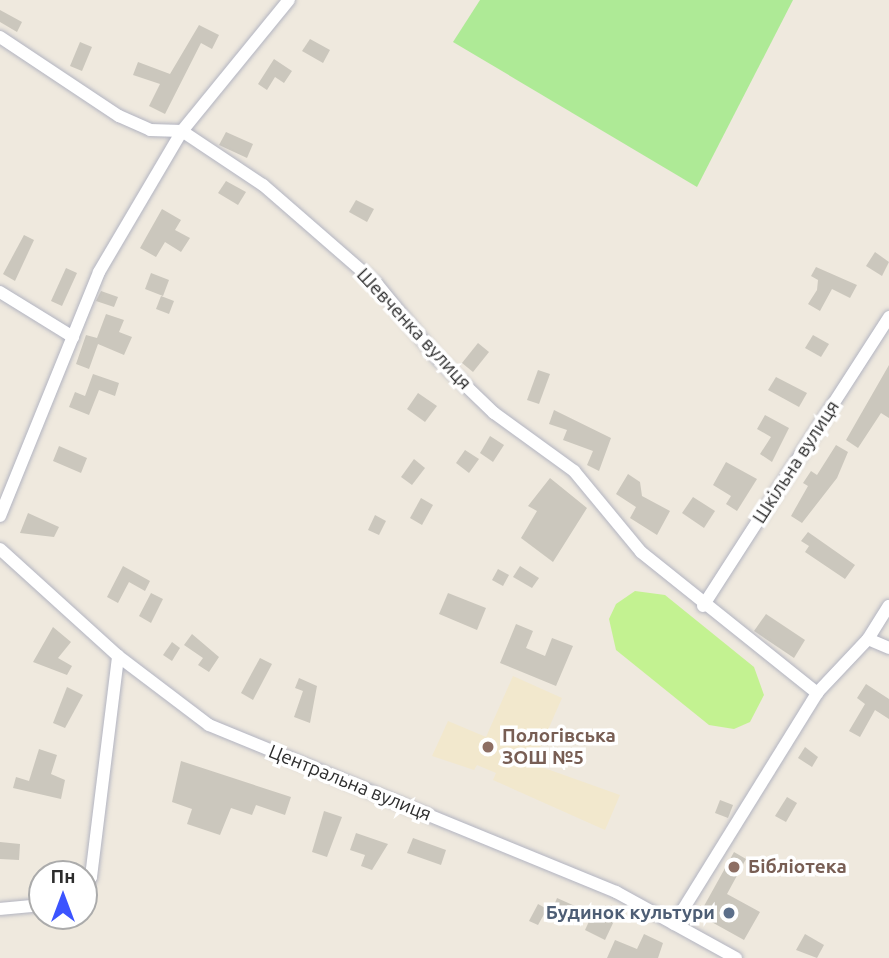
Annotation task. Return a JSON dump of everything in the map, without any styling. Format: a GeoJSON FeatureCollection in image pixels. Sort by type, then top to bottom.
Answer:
{"type":"FeatureCollection","features":[{"type":"Feature","properties":{"kind":"street"},"geometry":{"type":"LineString","coordinates":[[0,516],[99,272],[182,131],[289,0]]}},
{"type":"Feature","properties":{"kind":"street"},"geometry":{"type":"LineString","coordinates":[[0,37],[119,116],[150,130],[182,131]]}},
{"type":"Feature","properties":{"kind":"street","name":"Шевченка вулиця"},"geometry":{"type":"LineString","coordinates":[[182,131],[263,185],[377,284],[438,359],[494,413],[573,471],[641,552],[703,606],[817,693]]}},
{"type":"Feature","properties":{"kind":"street"},"geometry":{"type":"LineString","coordinates":[[0,292],[73,337]]}},
{"type":"Feature","properties":{"kind":"street","name":"Шкільна вулиця"},"geometry":{"type":"LineString","coordinates":[[703,606],[889,317]]}},
{"type":"Feature","properties":{"kind":"street","name":"Центральна вулиця"},"geometry":{"type":"LineString","coordinates":[[0,549],[118,656],[209,725],[616,892],[736,958]]}},
{"type":"Feature","properties":{"kind":"street"},"geometry":{"type":"LineString","coordinates":[[674,924],[817,693],[868,639],[889,606]]}},
{"type":"Feature","properties":{"kind":"street"},"geometry":{"type":"LineString","coordinates":[[868,639],[889,648]]}},
{"type":"Feature","properties":{"kind":"street"},"geometry":{"type":"LineString","coordinates":[[88,860],[118,656]]}},
{"type":"Feature","properties":{"kind":"street"},"geometry":{"type":"LineString","coordinates":[[0,909],[28,906]]}},
{"type":"Feature","properties":{"kind":"shaded area","name":"Пологівська ЗОШ №5"},"geometry":{"type":"Polygon","coordinates":[[[513,676],[562,698],[533,764],[620,795],[605,830],[493,780],[496,773],[477,765],[474,770],[432,756],[448,721],[486,737],[513,676]]]}},
{"type":"Feature","properties":{"kind":"green space"},"geometry":{"type":"Polygon","coordinates":[[[480,0],[793,0],[697,187],[453,42],[480,0]]]}},
{"type":"Feature","properties":{"kind":"green space"},"geometry":{"type":"Polygon","coordinates":[[[635,591],[665,595],[754,667],[764,695],[750,722],[734,729],[709,725],[616,650],[609,619],[616,604],[635,591]]]}},
{"type":"Feature","properties":{"kind":"building"},"geometry":{"type":"Polygon","coordinates":[[[0,10],[22,22],[17,32],[0,22],[0,10]]]}},
{"type":"Feature","properties":{"kind":"building"},"geometry":{"type":"Polygon","coordinates":[[[199,25],[219,35],[212,49],[201,43],[165,114],[149,106],[160,84],[133,75],[138,62],[170,74],[199,25]]]}},
{"type":"Feature","properties":{"kind":"building"},"geometry":{"type":"Polygon","coordinates":[[[310,39],[330,50],[323,63],[302,51],[310,39]]]}},
{"type":"Feature","properties":{"kind":"building"},"geometry":{"type":"Polygon","coordinates":[[[80,42],[92,47],[82,71],[70,66],[80,42]]]}},
{"type":"Feature","properties":{"kind":"building"},"geometry":{"type":"Polygon","coordinates":[[[274,59],[292,71],[284,83],[275,77],[267,90],[258,84],[274,59]]]}},
{"type":"Feature","properties":{"kind":"building"},"geometry":{"type":"Polygon","coordinates":[[[226,132],[253,144],[247,158],[219,145],[226,132]]]}},
{"type":"Feature","properties":{"kind":"building"},"geometry":{"type":"Polygon","coordinates":[[[226,181],[246,192],[238,205],[218,193],[226,181]]]}},
{"type":"Feature","properties":{"kind":"building"},"geometry":{"type":"Polygon","coordinates":[[[356,200],[374,209],[367,222],[349,212],[356,200]]]}},
{"type":"Feature","properties":{"kind":"building"},"geometry":{"type":"Polygon","coordinates":[[[162,209],[181,220],[175,230],[190,238],[181,252],[165,242],[156,257],[140,248],[162,209]]]}},
{"type":"Feature","properties":{"kind":"building"},"geometry":{"type":"Polygon","coordinates":[[[24,235],[34,240],[15,281],[3,274],[24,235]]]}},
{"type":"Feature","properties":{"kind":"building"},"geometry":{"type":"Polygon","coordinates":[[[875,252],[889,262],[882,276],[866,266],[875,252]]]}},
{"type":"Feature","properties":{"kind":"building"},"geometry":{"type":"Polygon","coordinates":[[[816,267],[857,285],[850,298],[832,289],[820,311],[808,304],[817,290],[818,280],[811,276],[816,267]]]}},
{"type":"Feature","properties":{"kind":"building"},"geometry":{"type":"Polygon","coordinates":[[[66,268],[77,273],[62,306],[51,301],[66,268]]]}},
{"type":"Feature","properties":{"kind":"building"},"geometry":{"type":"Polygon","coordinates":[[[151,273],[169,280],[163,296],[145,289],[151,273]]]}},
{"type":"Feature","properties":{"kind":"building"},"geometry":{"type":"Polygon","coordinates":[[[101,291],[118,297],[114,307],[96,301],[101,291]]]}},
{"type":"Feature","properties":{"kind":"building"},"geometry":{"type":"Polygon","coordinates":[[[161,296],[174,301],[169,314],[156,309],[161,296]]]}},
{"type":"Feature","properties":{"kind":"building"},"geometry":{"type":"Polygon","coordinates":[[[106,314],[124,320],[119,332],[132,337],[124,355],[98,344],[89,369],[76,364],[86,335],[97,338],[106,314]]]}},
{"type":"Feature","properties":{"kind":"building"},"geometry":{"type":"Polygon","coordinates":[[[813,335],[829,344],[821,357],[805,348],[813,335]]]}},
{"type":"Feature","properties":{"kind":"building"},"geometry":{"type":"Polygon","coordinates":[[[478,343],[489,352],[473,372],[462,363],[478,343]]]}},
{"type":"Feature","properties":{"kind":"building"},"geometry":{"type":"Polygon","coordinates":[[[889,365],[889,418],[881,413],[858,448],[846,440],[889,365]]]}},
{"type":"Feature","properties":{"kind":"building"},"geometry":{"type":"Polygon","coordinates":[[[538,370],[550,374],[539,404],[527,400],[538,370]]]}},
{"type":"Feature","properties":{"kind":"building"},"geometry":{"type":"Polygon","coordinates":[[[93,374],[119,383],[115,396],[99,390],[89,415],[69,407],[75,392],[85,396],[93,374]]]}},
{"type":"Feature","properties":{"kind":"building"},"geometry":{"type":"Polygon","coordinates":[[[776,377],[807,393],[799,407],[768,390],[776,377]]]}},
{"type":"Feature","properties":{"kind":"building"},"geometry":{"type":"Polygon","coordinates":[[[418,393],[437,406],[425,422],[407,409],[418,393]]]}},
{"type":"Feature","properties":{"kind":"building"},"geometry":{"type":"Polygon","coordinates":[[[554,410],[611,438],[599,471],[587,465],[593,451],[563,440],[567,430],[549,424],[554,410]]]}},
{"type":"Feature","properties":{"kind":"building"},"geometry":{"type":"Polygon","coordinates":[[[765,415],[789,428],[772,462],[760,454],[771,437],[757,429],[765,415]]]}},
{"type":"Feature","properties":{"kind":"building"},"geometry":{"type":"Polygon","coordinates":[[[490,436],[504,445],[493,462],[480,453],[490,436]]]}},
{"type":"Feature","properties":{"kind":"building"},"geometry":{"type":"Polygon","coordinates":[[[836,445],[848,452],[837,478],[802,523],[791,516],[808,486],[803,483],[811,471],[817,475],[836,445]]]}},
{"type":"Feature","properties":{"kind":"building"},"geometry":{"type":"Polygon","coordinates":[[[59,446],[87,458],[81,473],[53,461],[59,446]]]}},
{"type":"Feature","properties":{"kind":"building"},"geometry":{"type":"Polygon","coordinates":[[[465,450],[479,459],[469,473],[456,463],[465,450]]]}},
{"type":"Feature","properties":{"kind":"building"},"geometry":{"type":"Polygon","coordinates":[[[414,459],[425,468],[412,485],[401,477],[414,459]]]}},
{"type":"Feature","properties":{"kind":"building"},"geometry":{"type":"Polygon","coordinates":[[[726,462],[757,479],[737,511],[726,504],[731,496],[713,485],[726,462]]]}},
{"type":"Feature","properties":{"kind":"building"},"geometry":{"type":"Polygon","coordinates":[[[628,474],[640,482],[642,496],[670,511],[657,535],[630,518],[636,507],[616,494],[628,474]]]}},
{"type":"Feature","properties":{"kind":"building"},"geometry":{"type":"Polygon","coordinates":[[[550,478],[587,508],[553,562],[521,538],[537,511],[528,506],[550,478]]]}},
{"type":"Feature","properties":{"kind":"building"},"geometry":{"type":"Polygon","coordinates":[[[693,497],[715,511],[704,528],[682,513],[693,497]]]}},
{"type":"Feature","properties":{"kind":"building"},"geometry":{"type":"Polygon","coordinates":[[[421,498],[433,505],[422,525],[410,518],[421,498]]]}},
{"type":"Feature","properties":{"kind":"building"},"geometry":{"type":"Polygon","coordinates":[[[28,513],[59,527],[54,537],[20,533],[28,513]]]}},
{"type":"Feature","properties":{"kind":"building"},"geometry":{"type":"Polygon","coordinates":[[[375,515],[386,521],[379,535],[368,530],[375,515]]]}},
{"type":"Feature","properties":{"kind":"building"},"geometry":{"type":"Polygon","coordinates":[[[808,532],[855,565],[845,579],[805,552],[809,546],[801,541],[808,532]]]}},
{"type":"Feature","properties":{"kind":"building"},"geometry":{"type":"Polygon","coordinates":[[[123,566],[150,581],[145,591],[129,582],[118,603],[107,597],[123,566]]]}},
{"type":"Feature","properties":{"kind":"building"},"geometry":{"type":"Polygon","coordinates":[[[520,566],[539,578],[532,588],[513,577],[520,566]]]}},
{"type":"Feature","properties":{"kind":"building"},"geometry":{"type":"Polygon","coordinates":[[[498,569],[509,575],[503,586],[492,580],[498,569]]]}},
{"type":"Feature","properties":{"kind":"building"},"geometry":{"type":"Polygon","coordinates":[[[151,593],[163,599],[151,623],[139,616],[151,593]]]}},
{"type":"Feature","properties":{"kind":"building"},"geometry":{"type":"Polygon","coordinates":[[[448,593],[486,608],[477,630],[439,614],[448,593]]]}},
{"type":"Feature","properties":{"kind":"building"},"geometry":{"type":"Polygon","coordinates":[[[766,614],[805,640],[794,658],[754,631],[766,614]]]}},
{"type":"Feature","properties":{"kind":"building"},"geometry":{"type":"Polygon","coordinates":[[[516,624],[533,631],[526,648],[545,656],[552,638],[573,646],[556,686],[500,663],[516,624]]]}},
{"type":"Feature","properties":{"kind":"building"},"geometry":{"type":"Polygon","coordinates":[[[53,627],[71,642],[58,658],[72,666],[67,675],[33,662],[53,627]]]}},
{"type":"Feature","properties":{"kind":"building"},"geometry":{"type":"Polygon","coordinates":[[[192,634],[219,657],[209,672],[198,665],[203,658],[184,645],[192,634]]]}},
{"type":"Feature","properties":{"kind":"building"},"geometry":{"type":"Polygon","coordinates":[[[172,642],[180,648],[172,661],[163,655],[172,642]]]}},
{"type":"Feature","properties":{"kind":"building"},"geometry":{"type":"Polygon","coordinates":[[[260,658],[272,664],[253,700],[241,693],[260,658]]]}},
{"type":"Feature","properties":{"kind":"building"},"geometry":{"type":"Polygon","coordinates":[[[299,678],[317,686],[310,723],[294,717],[303,691],[295,688],[299,678]]]}},
{"type":"Feature","properties":{"kind":"building"},"geometry":{"type":"Polygon","coordinates":[[[866,684],[889,699],[889,719],[875,710],[860,737],[849,731],[865,704],[857,698],[866,684]]]}},
{"type":"Feature","properties":{"kind":"building"},"geometry":{"type":"Polygon","coordinates":[[[67,687],[83,695],[65,728],[53,723],[67,687]]]}},
{"type":"Feature","properties":{"kind":"building"},"geometry":{"type":"Polygon","coordinates":[[[805,747],[818,757],[812,767],[798,758],[805,747]]]}},
{"type":"Feature","properties":{"kind":"building"},"geometry":{"type":"Polygon","coordinates":[[[39,749],[57,755],[51,774],[65,780],[61,799],[13,788],[16,777],[29,781],[39,749]]]}},
{"type":"Feature","properties":{"kind":"building"},"geometry":{"type":"Polygon","coordinates":[[[181,761],[291,797],[285,815],[256,805],[252,815],[231,808],[220,835],[187,824],[192,809],[172,802],[181,761]]]}},
{"type":"Feature","properties":{"kind":"building"},"geometry":{"type":"Polygon","coordinates":[[[787,797],[797,803],[786,822],[775,816],[787,797]]]}},
{"type":"Feature","properties":{"kind":"building"},"geometry":{"type":"Polygon","coordinates":[[[720,800],[733,805],[728,818],[715,813],[720,800]]]}},
{"type":"Feature","properties":{"kind":"building"},"geometry":{"type":"Polygon","coordinates":[[[324,811],[342,817],[327,857],[312,852],[324,811]]]}},
{"type":"Feature","properties":{"kind":"building"},"geometry":{"type":"Polygon","coordinates":[[[356,833],[388,844],[372,870],[361,866],[365,855],[350,850],[356,833]]]}},
{"type":"Feature","properties":{"kind":"building"},"geometry":{"type":"Polygon","coordinates":[[[413,838],[446,850],[441,865],[407,853],[413,838]]]}},
{"type":"Feature","properties":{"kind":"building"},"geometry":{"type":"Polygon","coordinates":[[[0,842],[20,844],[19,860],[0,859],[0,842]]]}},
{"type":"Feature","properties":{"kind":"building","name":"Будинок культури"},"geometry":{"type":"Polygon","coordinates":[[[734,852],[746,859],[727,894],[760,912],[744,940],[699,915],[734,852]]]}},
{"type":"Feature","properties":{"kind":"building"},"geometry":{"type":"Polygon","coordinates":[[[557,898],[575,906],[567,924],[550,916],[557,898]]]}},
{"type":"Feature","properties":{"kind":"building"},"geometry":{"type":"Polygon","coordinates":[[[538,904],[547,909],[538,925],[529,921],[538,904]]]}},
{"type":"Feature","properties":{"kind":"building"},"geometry":{"type":"Polygon","coordinates":[[[594,911],[614,921],[605,940],[585,930],[594,911]]]}},
{"type":"Feature","properties":{"kind":"building"},"geometry":{"type":"Polygon","coordinates":[[[644,934],[663,943],[658,958],[607,958],[615,940],[637,949],[644,934]]]}},
{"type":"Feature","properties":{"kind":"building"},"geometry":{"type":"Polygon","coordinates":[[[805,934],[824,945],[817,958],[796,950],[805,934]]]}},
{"type":"Feature","properties":{"kind":"place","name":"Пологівська ЗОШ №5"},"geometry":{"type":"Point","coordinates":[488,747]}},
{"type":"Feature","properties":{"kind":"place","name":"Бібліотека"},"geometry":{"type":"Point","coordinates":[734,867]}},
{"type":"Feature","properties":{"kind":"place","name":"Будинок культури"},"geometry":{"type":"Point","coordinates":[729,913]}}]}
